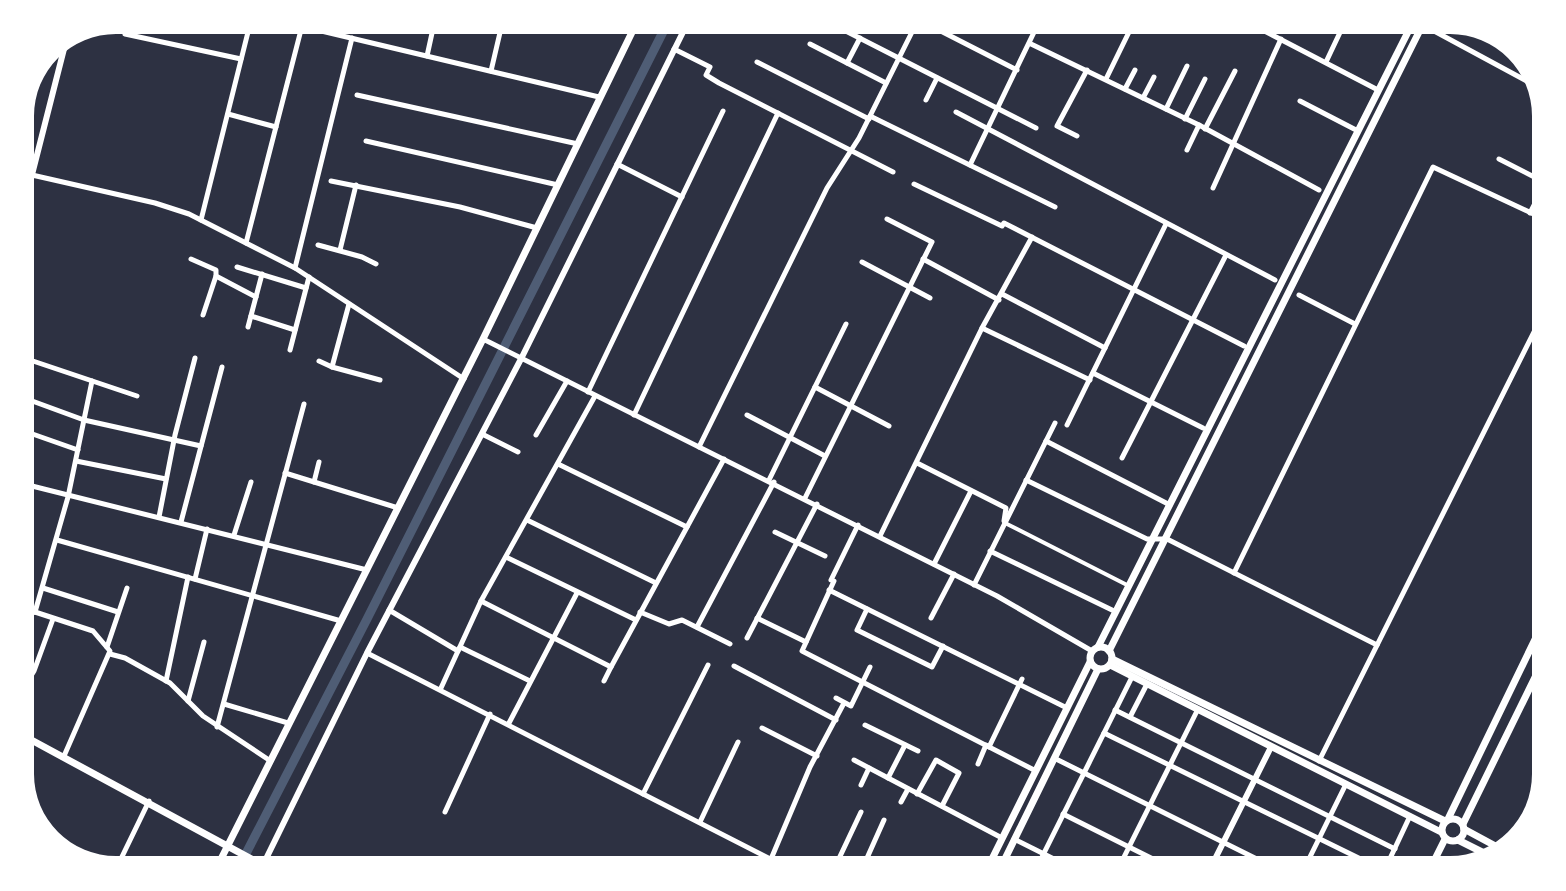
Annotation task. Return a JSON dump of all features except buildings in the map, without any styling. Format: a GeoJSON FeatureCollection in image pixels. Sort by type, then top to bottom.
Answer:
{"type":"FeatureCollection","features":[{"type":"Feature","properties":{"kind":"main road"},"geometry":{"type":"LineString","coordinates":[[223,856],[269,760],[464,379],[630,35]]}},
{"type":"Feature","properties":{"kind":"main road"},"geometry":{"type":"LineString","coordinates":[[993,856],[1095,649],[1129,586],[1406,35]]}},
{"type":"Feature","properties":{"kind":"main road"},"geometry":{"type":"LineString","coordinates":[[1006,856],[1098,669],[1110,658],[1418,35]]}},
{"type":"Feature","properties":{"kind":"main road"},"geometry":{"type":"LineString","coordinates":[[1435,856],[1446,820],[1532,646]]}},
{"type":"Feature","properties":{"kind":"main road"},"geometry":{"type":"LineString","coordinates":[[1095,649],[1319,761],[1446,820],[1458,819],[1463,827],[1492,844]]}},
{"type":"Feature","properties":{"kind":"main road"},"geometry":{"type":"LineString","coordinates":[[1110,658],[1132,676],[1197,711],[1410,816],[1443,835],[1479,851]]}},
{"type":"Feature","properties":{"kind":"main road"},"geometry":{"type":"LineString","coordinates":[[1090,662],[1098,669]]}},
{"type":"Feature","properties":{"kind":"main road"},"geometry":{"type":"LineString","coordinates":[[1458,840],[1532,684]]}},
{"type":"Feature","properties":{"kind":"main road"},"geometry":{"type":"LineString","coordinates":[[35,742],[149,801],[246,856]]}},
{"type":"Feature","properties":{"kind":"street"},"geometry":{"type":"LineString","coordinates":[[130,35],[241,59]]}},
{"type":"Feature","properties":{"kind":"street"},"geometry":{"type":"LineString","coordinates":[[201,220],[247,35]]}},
{"type":"Feature","properties":{"kind":"street"},"geometry":{"type":"LineString","coordinates":[[246,243],[300,35]]}},
{"type":"Feature","properties":{"kind":"street"},"geometry":{"type":"LineString","coordinates":[[337,35],[599,97]]}},
{"type":"Feature","properties":{"kind":"street"},"geometry":{"type":"LineString","coordinates":[[427,56],[432,35]]}},
{"type":"Feature","properties":{"kind":"street"},"geometry":{"type":"LineString","coordinates":[[491,71],[499,35]]}},
{"type":"Feature","properties":{"kind":"street"},"geometry":{"type":"LineString","coordinates":[[269,856],[367,653],[522,357],[682,35]]}},
{"type":"Feature","properties":{"kind":"street"},"geometry":{"type":"LineString","coordinates":[[854,35],[1036,128]]}},
{"type":"Feature","properties":{"kind":"street"},"geometry":{"type":"LineString","coordinates":[[699,447],[827,188],[870,117],[910,35]]}},
{"type":"Feature","properties":{"kind":"street"},"geometry":{"type":"LineString","coordinates":[[949,35],[1017,70]]}},
{"type":"Feature","properties":{"kind":"street"},"geometry":{"type":"LineString","coordinates":[[970,165],[1034,35]]}},
{"type":"Feature","properties":{"kind":"street"},"geometry":{"type":"LineString","coordinates":[[1106,79],[1128,35]]}},
{"type":"Feature","properties":{"kind":"street"},"geometry":{"type":"LineString","coordinates":[[1273,35],[1378,90]]}},
{"type":"Feature","properties":{"kind":"street"},"geometry":{"type":"LineString","coordinates":[[1326,62],[1339,35]]}},
{"type":"Feature","properties":{"kind":"street"},"geometry":{"type":"LineString","coordinates":[[1442,35],[1521,78]]}},
{"type":"Feature","properties":{"kind":"street"},"geometry":{"type":"LineString","coordinates":[[847,63],[860,38]]}},
{"type":"Feature","properties":{"kind":"street"},"geometry":{"type":"LineString","coordinates":[[295,268],[352,39]]}},
{"type":"Feature","properties":{"kind":"street"},"geometry":{"type":"LineString","coordinates":[[1213,188],[1281,39]]}},
{"type":"Feature","properties":{"kind":"street"},"geometry":{"type":"LineString","coordinates":[[810,44],[886,83]]}},
{"type":"Feature","properties":{"kind":"street"},"geometry":{"type":"LineString","coordinates":[[1031,44],[1202,127],[1319,190]]}},
{"type":"Feature","properties":{"kind":"street"},"geometry":{"type":"LineString","coordinates":[[674,50],[710,67],[706,75],[893,172]]}},
{"type":"Feature","properties":{"kind":"street"},"geometry":{"type":"LineString","coordinates":[[35,163],[62,56]]}},
{"type":"Feature","properties":{"kind":"street"},"geometry":{"type":"LineString","coordinates":[[757,62],[1055,207]]}},
{"type":"Feature","properties":{"kind":"street"},"geometry":{"type":"LineString","coordinates":[[1166,109],[1187,66]]}},
{"type":"Feature","properties":{"kind":"street"},"geometry":{"type":"LineString","coordinates":[[1077,136],[1057,126],[1087,70]]}},
{"type":"Feature","properties":{"kind":"street"},"geometry":{"type":"LineString","coordinates":[[1125,89],[1135,70]]}},
{"type":"Feature","properties":{"kind":"street"},"geometry":{"type":"LineString","coordinates":[[1187,150],[1235,71]]}},
{"type":"Feature","properties":{"kind":"street"},"geometry":{"type":"LineString","coordinates":[[1143,98],[1154,77]]}},
{"type":"Feature","properties":{"kind":"street"},"geometry":{"type":"LineString","coordinates":[[926,100],[937,78]]}},
{"type":"Feature","properties":{"kind":"street"},"geometry":{"type":"LineString","coordinates":[[1185,119],[1204,79]]}},
{"type":"Feature","properties":{"kind":"street"},"geometry":{"type":"LineString","coordinates":[[357,95],[578,144]]}},
{"type":"Feature","properties":{"kind":"street"},"geometry":{"type":"LineString","coordinates":[[1300,101],[1358,131]]}},
{"type":"Feature","properties":{"kind":"street"},"geometry":{"type":"LineString","coordinates":[[588,392],[723,111]]}},
{"type":"Feature","properties":{"kind":"street"},"geometry":{"type":"LineString","coordinates":[[956,112],[1041,159],[1275,280]]}},
{"type":"Feature","properties":{"kind":"street"},"geometry":{"type":"LineString","coordinates":[[634,415],[778,113]]}},
{"type":"Feature","properties":{"kind":"street"},"geometry":{"type":"LineString","coordinates":[[228,114],[276,127]]}},
{"type":"Feature","properties":{"kind":"street"},"geometry":{"type":"LineString","coordinates":[[366,141],[558,185]]}},
{"type":"Feature","properties":{"kind":"street"},"geometry":{"type":"LineString","coordinates":[[1499,159],[1531,175]]}},
{"type":"Feature","properties":{"kind":"street"},"geometry":{"type":"LineString","coordinates":[[617,164],[682,197]]}},
{"type":"Feature","properties":{"kind":"street"},"geometry":{"type":"LineString","coordinates":[[1234,573],[1354,324],[1433,167],[1530,213]]}},
{"type":"Feature","properties":{"kind":"street"},"geometry":{"type":"LineString","coordinates":[[35,176],[155,203],[201,220],[295,268],[464,379]]}},
{"type":"Feature","properties":{"kind":"street"},"geometry":{"type":"LineString","coordinates":[[331,181],[460,207],[537,228]]}},
{"type":"Feature","properties":{"kind":"street"},"geometry":{"type":"LineString","coordinates":[[914,184],[1002,226],[1004,223],[1244,346]]}},
{"type":"Feature","properties":{"kind":"street"},"geometry":{"type":"LineString","coordinates":[[340,250],[356,185]]}},
{"type":"Feature","properties":{"kind":"street"},"geometry":{"type":"LineString","coordinates":[[805,498],[932,242],[887,219]]}},
{"type":"Feature","properties":{"kind":"street"},"geometry":{"type":"LineString","coordinates":[[1067,425],[1166,224]]}},
{"type":"Feature","properties":{"kind":"street"},"geometry":{"type":"LineString","coordinates":[[880,536],[982,328],[1032,237]]}},
{"type":"Feature","properties":{"kind":"street"},"geometry":{"type":"LineString","coordinates":[[318,244],[376,264]]}},
{"type":"Feature","properties":{"kind":"street"},"geometry":{"type":"LineString","coordinates":[[1122,458],[1226,255]]}},
{"type":"Feature","properties":{"kind":"street"},"geometry":{"type":"LineString","coordinates":[[190,259],[216,270],[203,315]]}},
{"type":"Feature","properties":{"kind":"street"},"geometry":{"type":"LineString","coordinates":[[922,259],[1105,348]]}},
{"type":"Feature","properties":{"kind":"street"},"geometry":{"type":"LineString","coordinates":[[862,262],[930,298]]}},
{"type":"Feature","properties":{"kind":"street"},"geometry":{"type":"LineString","coordinates":[[237,267],[306,288]]}},
{"type":"Feature","properties":{"kind":"street"},"geometry":{"type":"LineString","coordinates":[[248,327],[262,274]]}},
{"type":"Feature","properties":{"kind":"street"},"geometry":{"type":"LineString","coordinates":[[216,276],[256,297]]}},
{"type":"Feature","properties":{"kind":"street"},"geometry":{"type":"LineString","coordinates":[[290,350],[309,278]]}},
{"type":"Feature","properties":{"kind":"street"},"geometry":{"type":"LineString","coordinates":[[1299,295],[1354,324]]}},
{"type":"Feature","properties":{"kind":"street"},"geometry":{"type":"LineString","coordinates":[[332,368],[349,304]]}},
{"type":"Feature","properties":{"kind":"street"},"geometry":{"type":"LineString","coordinates":[[251,316],[295,330]]}},
{"type":"Feature","properties":{"kind":"street"},"geometry":{"type":"LineString","coordinates":[[696,627],[772,481],[791,436],[846,324]]}},
{"type":"Feature","properties":{"kind":"street"},"geometry":{"type":"LineString","coordinates":[[982,328],[1090,380]]}},
{"type":"Feature","properties":{"kind":"street"},"geometry":{"type":"LineString","coordinates":[[1319,761],[1531,336]]}},
{"type":"Feature","properties":{"kind":"street"},"geometry":{"type":"LineString","coordinates":[[483,339],[772,481],[1095,649]]}},
{"type":"Feature","properties":{"kind":"street"},"geometry":{"type":"LineString","coordinates":[[159,517],[174,441],[195,358]]}},
{"type":"Feature","properties":{"kind":"street"},"geometry":{"type":"LineString","coordinates":[[319,361],[332,368],[380,380]]}},
{"type":"Feature","properties":{"kind":"street"},"geometry":{"type":"LineString","coordinates":[[35,362],[137,396]]}},
{"type":"Feature","properties":{"kind":"street"},"geometry":{"type":"LineString","coordinates":[[181,522],[222,367]]}},
{"type":"Feature","properties":{"kind":"street"},"geometry":{"type":"LineString","coordinates":[[1093,373],[1203,428]]}},
{"type":"Feature","properties":{"kind":"street"},"geometry":{"type":"LineString","coordinates":[[64,756],[110,654],[93,631],[35,612],[68,497],[92,381]]}},
{"type":"Feature","properties":{"kind":"street"},"geometry":{"type":"LineString","coordinates":[[536,435],[567,381]]}},
{"type":"Feature","properties":{"kind":"street"},"geometry":{"type":"LineString","coordinates":[[815,387],[889,426]]}},
{"type":"Feature","properties":{"kind":"street"},"geometry":{"type":"LineString","coordinates":[[441,688],[482,601],[595,396]]}},
{"type":"Feature","properties":{"kind":"street"},"geometry":{"type":"LineString","coordinates":[[35,402],[84,420],[201,446]]}},
{"type":"Feature","properties":{"kind":"street"},"geometry":{"type":"LineString","coordinates":[[217,727],[304,404]]}},
{"type":"Feature","properties":{"kind":"street"},"geometry":{"type":"LineString","coordinates":[[747,414],[825,456]]}},
{"type":"Feature","properties":{"kind":"street"},"geometry":{"type":"LineString","coordinates":[[974,585],[1055,423]]}},
{"type":"Feature","properties":{"kind":"street"},"geometry":{"type":"LineString","coordinates":[[482,434],[518,452]]}},
{"type":"Feature","properties":{"kind":"street"},"geometry":{"type":"LineString","coordinates":[[35,435],[78,450]]}},
{"type":"Feature","properties":{"kind":"street"},"geometry":{"type":"LineString","coordinates":[[1046,441],[1170,505]]}},
{"type":"Feature","properties":{"kind":"street"},"geometry":{"type":"LineString","coordinates":[[604,681],[724,459]]}},
{"type":"Feature","properties":{"kind":"street"},"geometry":{"type":"LineString","coordinates":[[76,461],[166,479]]}},
{"type":"Feature","properties":{"kind":"street"},"geometry":{"type":"LineString","coordinates":[[314,482],[319,462]]}},
{"type":"Feature","properties":{"kind":"street"},"geometry":{"type":"LineString","coordinates":[[917,463],[1006,508],[1005,523]]}},
{"type":"Feature","properties":{"kind":"street"},"geometry":{"type":"LineString","coordinates":[[558,464],[687,526]]}},
{"type":"Feature","properties":{"kind":"street"},"geometry":{"type":"LineString","coordinates":[[285,473],[399,507]]}},
{"type":"Feature","properties":{"kind":"street"},"geometry":{"type":"LineString","coordinates":[[1026,480],[1152,540],[1167,539],[1377,645]]}},
{"type":"Feature","properties":{"kind":"street"},"geometry":{"type":"LineString","coordinates":[[234,535],[251,482]]}},
{"type":"Feature","properties":{"kind":"street"},"geometry":{"type":"LineString","coordinates":[[35,487],[367,570]]}},
{"type":"Feature","properties":{"kind":"street"},"geometry":{"type":"LineString","coordinates":[[934,564],[971,490]]}},
{"type":"Feature","properties":{"kind":"street"},"geometry":{"type":"LineString","coordinates":[[747,638],[817,504]]}},
{"type":"Feature","properties":{"kind":"street"},"geometry":{"type":"LineString","coordinates":[[527,520],[656,584]]}},
{"type":"Feature","properties":{"kind":"street"},"geometry":{"type":"LineString","coordinates":[[1005,523],[1129,586]]}},
{"type":"Feature","properties":{"kind":"street"},"geometry":{"type":"LineString","coordinates":[[858,525],[831,580],[834,581],[802,651],[1036,771]]}},
{"type":"Feature","properties":{"kind":"street"},"geometry":{"type":"LineString","coordinates":[[166,681],[207,529]]}},
{"type":"Feature","properties":{"kind":"street"},"geometry":{"type":"LineString","coordinates":[[775,532],[825,556]]}},
{"type":"Feature","properties":{"kind":"street"},"geometry":{"type":"LineString","coordinates":[[57,540],[341,621]]}},
{"type":"Feature","properties":{"kind":"street"},"geometry":{"type":"LineString","coordinates":[[990,551],[1112,610]]}},
{"type":"Feature","properties":{"kind":"street"},"geometry":{"type":"LineString","coordinates":[[506,557],[636,620]]}},
{"type":"Feature","properties":{"kind":"street"},"geometry":{"type":"LineString","coordinates":[[931,618],[954,574]]}},
{"type":"Feature","properties":{"kind":"street"},"geometry":{"type":"LineString","coordinates":[[43,588],[118,612]]}},
{"type":"Feature","properties":{"kind":"street"},"geometry":{"type":"LineString","coordinates":[[107,647],[127,588]]}},
{"type":"Feature","properties":{"kind":"street"},"geometry":{"type":"LineString","coordinates":[[829,591],[1021,681],[1067,708]]}},
{"type":"Feature","properties":{"kind":"street"},"geometry":{"type":"LineString","coordinates":[[510,723],[577,593]]}},
{"type":"Feature","properties":{"kind":"street"},"geometry":{"type":"LineString","coordinates":[[482,601],[611,667]]}},
{"type":"Feature","properties":{"kind":"street"},"geometry":{"type":"LineString","coordinates":[[867,609],[857,630],[932,667],[943,646]]}},
{"type":"Feature","properties":{"kind":"street"},"geometry":{"type":"LineString","coordinates":[[389,610],[459,649],[530,681]]}},
{"type":"Feature","properties":{"kind":"street"},"geometry":{"type":"LineString","coordinates":[[640,612],[669,624],[682,620],[730,644]]}},
{"type":"Feature","properties":{"kind":"street"},"geometry":{"type":"LineString","coordinates":[[758,618],[806,642]]}},
{"type":"Feature","properties":{"kind":"street"},"geometry":{"type":"LineString","coordinates":[[35,668],[53,619]]}},
{"type":"Feature","properties":{"kind":"street"},"geometry":{"type":"LineString","coordinates":[[188,701],[204,642]]}},
{"type":"Feature","properties":{"kind":"street"},"geometry":{"type":"LineString","coordinates":[[367,653],[510,723],[765,856]]}},
{"type":"Feature","properties":{"kind":"street"},"geometry":{"type":"LineString","coordinates":[[110,654],[125,658],[166,681],[217,727],[269,760]]}},
{"type":"Feature","properties":{"kind":"street"},"geometry":{"type":"LineString","coordinates":[[643,794],[708,664]]}},
{"type":"Feature","properties":{"kind":"street"},"geometry":{"type":"LineString","coordinates":[[735,666],[836,720]]}},
{"type":"Feature","properties":{"kind":"street"},"geometry":{"type":"LineString","coordinates":[[836,698],[851,706],[870,667]]}},
{"type":"Feature","properties":{"kind":"street"},"geometry":{"type":"LineString","coordinates":[[1043,854],[1132,676]]}},
{"type":"Feature","properties":{"kind":"street"},"geometry":{"type":"LineString","coordinates":[[978,764],[1021,681]]}},
{"type":"Feature","properties":{"kind":"street"},"geometry":{"type":"LineString","coordinates":[[1130,717],[1147,684]]}},
{"type":"Feature","properties":{"kind":"street"},"geometry":{"type":"LineString","coordinates":[[772,856],[817,756],[844,703]]}},
{"type":"Feature","properties":{"kind":"street"},"geometry":{"type":"LineString","coordinates":[[224,704],[288,723]]}},
{"type":"Feature","properties":{"kind":"street"},"geometry":{"type":"LineString","coordinates":[[1115,710],[1395,849]]}},
{"type":"Feature","properties":{"kind":"street"},"geometry":{"type":"LineString","coordinates":[[1124,856],[1197,711]]}},
{"type":"Feature","properties":{"kind":"street"},"geometry":{"type":"LineString","coordinates":[[445,812],[490,714]]}},
{"type":"Feature","properties":{"kind":"street"},"geometry":{"type":"LineString","coordinates":[[865,725],[918,751]]}},
{"type":"Feature","properties":{"kind":"street"},"geometry":{"type":"LineString","coordinates":[[762,729],[817,756]]}},
{"type":"Feature","properties":{"kind":"street"},"geometry":{"type":"LineString","coordinates":[[1104,733],[1355,856]]}},
{"type":"Feature","properties":{"kind":"street"},"geometry":{"type":"LineString","coordinates":[[700,822],[738,742]]}},
{"type":"Feature","properties":{"kind":"street"},"geometry":{"type":"LineString","coordinates":[[888,778],[905,745]]}},
{"type":"Feature","properties":{"kind":"street"},"geometry":{"type":"LineString","coordinates":[[1216,856],[1271,747]]}},
{"type":"Feature","properties":{"kind":"street"},"geometry":{"type":"LineString","coordinates":[[1054,758],[1251,856]]}},
{"type":"Feature","properties":{"kind":"street"},"geometry":{"type":"LineString","coordinates":[[854,760],[1002,838]]}},
{"type":"Feature","properties":{"kind":"street"},"geometry":{"type":"LineString","coordinates":[[917,794],[936,760],[959,773],[942,807]]}},
{"type":"Feature","properties":{"kind":"street"},"geometry":{"type":"LineString","coordinates":[[861,784],[869,768]]}},
{"type":"Feature","properties":{"kind":"street"},"geometry":{"type":"LineString","coordinates":[[1310,856],[1346,784]]}},
{"type":"Feature","properties":{"kind":"street"},"geometry":{"type":"LineString","coordinates":[[901,802],[908,789]]}},
{"type":"Feature","properties":{"kind":"street"},"geometry":{"type":"LineString","coordinates":[[122,856],[149,801]]}},
{"type":"Feature","properties":{"kind":"street"},"geometry":{"type":"LineString","coordinates":[[840,856],[861,812]]}},
{"type":"Feature","properties":{"kind":"street"},"geometry":{"type":"LineString","coordinates":[[1063,814],[1147,856]]}},
{"type":"Feature","properties":{"kind":"street"},"geometry":{"type":"LineString","coordinates":[[1392,856],[1410,816]]}},
{"type":"Feature","properties":{"kind":"street"},"geometry":{"type":"LineString","coordinates":[[868,856],[884,820]]}},
{"type":"Feature","properties":{"kind":"street"},"geometry":{"type":"LineString","coordinates":[[1014,839],[1047,856]]}},
{"type":"Feature","properties":{"kind":"waterway"},"geometry":{"type":"LineString","coordinates":[[245,856],[366,621],[661,35]]}}]}
